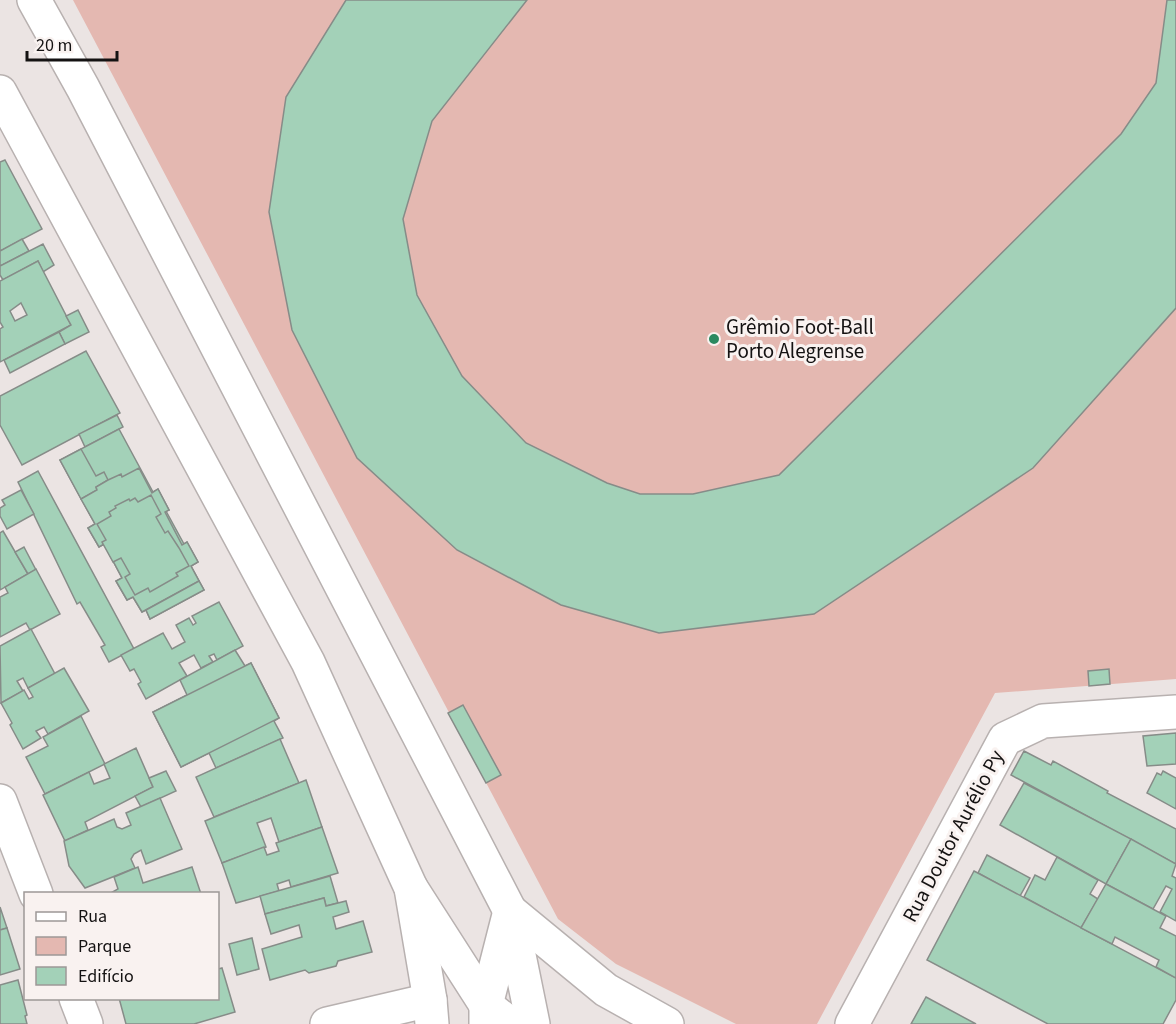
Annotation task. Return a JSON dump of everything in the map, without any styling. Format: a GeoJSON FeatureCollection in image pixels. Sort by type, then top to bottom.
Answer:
{"type":"FeatureCollection","features":[{"type":"Feature","properties":{"kind":"main road"},"geometry":{"type":"LineString","coordinates":[[34,0],[83,88],[510,911],[533,1024]]}},
{"type":"Feature","properties":{"kind":"main road"},"geometry":{"type":"LineString","coordinates":[[3,106],[308,662],[411,888],[494,1018]]}},
{"type":"Feature","properties":{"kind":"main road","name":"Rua Doutor Aurélio Py"},"geometry":{"type":"LineString","coordinates":[[852,1024],[1005,739],[1043,721],[1176,712]]}},
{"type":"Feature","properties":{"kind":"main road"},"geometry":{"type":"LineString","coordinates":[[0,801],[35,892]]}},
{"type":"Feature","properties":{"kind":"main road"},"geometry":{"type":"LineString","coordinates":[[327,1024],[431,1012],[411,888]]}},
{"type":"Feature","properties":{"kind":"main road"},"geometry":{"type":"LineString","coordinates":[[494,1018],[510,911]]}},
{"type":"Feature","properties":{"kind":"main road"},"geometry":{"type":"LineString","coordinates":[[510,911],[606,990],[667,1024]]}},
{"type":"Feature","properties":{"kind":"main road"},"geometry":{"type":"LineString","coordinates":[[76,1000],[86,1024]]}},
{"type":"Feature","properties":{"kind":"green space","name":"Grêmio Foot-Ball Porto Alegrense"},"geometry":{"type":"Polygon","coordinates":[[[73,0],[1176,0],[1176,679],[995,693],[817,1024],[736,1024],[616,964],[558,919],[73,0]]]}},
{"type":"Feature","properties":{"kind":"building"},"geometry":{"type":"Polygon","coordinates":[[[346,0],[527,0],[432,121],[403,219],[417,295],[462,376],[526,443],[607,483],[640,494],[693,494],[779,475],[1121,134],[1156,83],[1167,0],[1176,0],[1176,308],[1033,468],[814,614],[659,633],[561,605],[457,550],[357,458],[292,330],[269,212],[286,97],[346,0]]]}},
{"type":"Feature","properties":{"kind":"building"},"geometry":{"type":"Polygon","coordinates":[[[5,160],[42,229],[0,251],[0,162],[5,160]]]}},
{"type":"Feature","properties":{"kind":"building"},"geometry":{"type":"Polygon","coordinates":[[[22,239],[29,251],[0,266],[0,251],[22,239]]]}},
{"type":"Feature","properties":{"kind":"building"},"geometry":{"type":"Polygon","coordinates":[[[43,244],[54,265],[43,272],[38,261],[3,280],[0,275],[0,266],[43,244]]]}},
{"type":"Feature","properties":{"kind":"building"},"geometry":{"type":"Polygon","coordinates":[[[38,261],[71,325],[0,362],[0,329],[3,327],[0,322],[0,281],[38,261]],[[21,303],[10,311],[15,321],[27,315],[21,303]]]}},
{"type":"Feature","properties":{"kind":"building"},"geometry":{"type":"Polygon","coordinates":[[[78,310],[89,332],[65,344],[59,332],[71,325],[66,316],[78,310]]]}},
{"type":"Feature","properties":{"kind":"building"},"geometry":{"type":"Polygon","coordinates":[[[59,332],[65,344],[10,373],[4,360],[59,332]]]}},
{"type":"Feature","properties":{"kind":"building"},"geometry":{"type":"Polygon","coordinates":[[[86,351],[120,413],[22,465],[0,425],[0,396],[86,351]]]}},
{"type":"Feature","properties":{"kind":"building"},"geometry":{"type":"Polygon","coordinates":[[[117,415],[123,427],[85,447],[79,434],[117,415]]]}},
{"type":"Feature","properties":{"kind":"building"},"geometry":{"type":"Polygon","coordinates":[[[119,429],[153,492],[158,489],[169,510],[166,511],[184,544],[187,542],[198,562],[191,566],[204,590],[150,619],[146,610],[142,612],[133,597],[127,600],[116,581],[122,578],[104,544],[99,547],[88,528],[95,524],[60,460],[119,429]]]}},
{"type":"Feature","properties":{"kind":"building"},"geometry":{"type":"Polygon","coordinates":[[[81,449],[96,476],[104,472],[108,480],[96,487],[97,490],[81,499],[60,460],[81,449]]]}},
{"type":"Feature","properties":{"kind":"building"},"geometry":{"type":"Polygon","coordinates":[[[139,468],[152,493],[158,489],[169,510],[165,512],[182,545],[187,542],[198,562],[191,566],[199,581],[142,612],[133,597],[127,600],[116,581],[122,578],[104,544],[99,547],[88,528],[95,524],[81,499],[97,490],[96,487],[108,480],[121,474],[122,477],[139,468]]]}},
{"type":"Feature","properties":{"kind":"building"},"geometry":{"type":"Polygon","coordinates":[[[38,471],[134,649],[109,662],[101,647],[105,645],[80,602],[77,604],[18,482],[38,471]]]}},
{"type":"Feature","properties":{"kind":"building"},"geometry":{"type":"Polygon","coordinates":[[[21,490],[34,514],[7,529],[0,516],[0,508],[5,505],[2,500],[21,490]]]}},
{"type":"Feature","properties":{"kind":"building"},"geometry":{"type":"Polygon","coordinates":[[[151,495],[161,514],[156,517],[165,533],[168,531],[189,566],[176,573],[178,576],[150,592],[148,588],[135,595],[125,577],[130,574],[121,558],[113,562],[102,542],[106,540],[97,524],[111,516],[109,512],[116,508],[115,506],[129,499],[130,501],[135,498],[138,502],[151,495]]]}},
{"type":"Feature","properties":{"kind":"building"},"geometry":{"type":"Polygon","coordinates":[[[3,531],[28,574],[0,590],[0,533],[3,531]]]}},
{"type":"Feature","properties":{"kind":"building"},"geometry":{"type":"Polygon","coordinates":[[[24,547],[36,570],[28,574],[15,552],[24,547]]]}},
{"type":"Feature","properties":{"kind":"building"},"geometry":{"type":"Polygon","coordinates":[[[36,569],[60,614],[30,630],[26,623],[0,637],[0,597],[8,593],[5,587],[36,569]]]}},
{"type":"Feature","properties":{"kind":"building"},"geometry":{"type":"Polygon","coordinates":[[[199,581],[204,590],[150,619],[146,610],[199,581]]]}},
{"type":"Feature","properties":{"kind":"building"},"geometry":{"type":"Polygon","coordinates":[[[219,602],[243,646],[217,660],[214,654],[209,656],[213,662],[201,668],[194,655],[179,663],[187,676],[146,699],[138,684],[141,682],[134,669],[130,671],[121,655],[163,633],[172,649],[185,642],[176,625],[189,618],[193,625],[196,623],[192,616],[219,602]]]}},
{"type":"Feature","properties":{"kind":"building"},"geometry":{"type":"Polygon","coordinates":[[[31,629],[55,674],[28,688],[23,678],[17,681],[23,691],[1,703],[0,646],[31,629]]]}},
{"type":"Feature","properties":{"kind":"building"},"geometry":{"type":"Polygon","coordinates":[[[235,650],[245,666],[251,663],[279,718],[274,721],[283,738],[216,768],[209,753],[181,767],[153,712],[187,695],[180,680],[235,650]]]}},
{"type":"Feature","properties":{"kind":"building"},"geometry":{"type":"Polygon","coordinates":[[[251,663],[279,718],[181,767],[153,712],[251,663]]]}},
{"type":"Feature","properties":{"kind":"building"},"geometry":{"type":"Polygon","coordinates":[[[64,668],[89,711],[48,734],[44,727],[36,731],[41,738],[23,749],[1,703],[24,690],[29,699],[33,697],[28,688],[64,668]]]}},
{"type":"Feature","properties":{"kind":"building"},"geometry":{"type":"Polygon","coordinates":[[[1109,669],[1110,684],[1089,686],[1088,671],[1109,669]]]}},
{"type":"Feature","properties":{"kind":"building"},"geometry":{"type":"Polygon","coordinates":[[[463,705],[501,775],[486,783],[448,713],[463,705]]]}},
{"type":"Feature","properties":{"kind":"building"},"geometry":{"type":"Polygon","coordinates":[[[81,716],[105,764],[45,794],[26,757],[48,746],[43,737],[81,716]]]}},
{"type":"Feature","properties":{"kind":"building"},"geometry":{"type":"Polygon","coordinates":[[[1176,733],[1176,764],[1147,766],[1143,736],[1176,733]]]}},
{"type":"Feature","properties":{"kind":"building"},"geometry":{"type":"Polygon","coordinates":[[[280,739],[299,783],[214,817],[196,777],[280,739]]]}},
{"type":"Feature","properties":{"kind":"building"},"geometry":{"type":"Polygon","coordinates":[[[136,748],[153,787],[85,822],[88,830],[65,841],[43,795],[89,772],[94,784],[110,778],[104,764],[136,748]]]}},
{"type":"Feature","properties":{"kind":"building"},"geometry":{"type":"Polygon","coordinates":[[[1024,751],[1051,765],[1053,761],[1108,791],[1107,793],[1176,829],[1176,864],[1011,775],[1024,751]]]}},
{"type":"Feature","properties":{"kind":"building"},"geometry":{"type":"Polygon","coordinates":[[[166,771],[176,791],[141,807],[135,796],[153,787],[149,778],[166,771]]]}},
{"type":"Feature","properties":{"kind":"building"},"geometry":{"type":"Polygon","coordinates":[[[1163,771],[1176,778],[1176,809],[1147,793],[1157,773],[1161,775],[1163,771]]]}},
{"type":"Feature","properties":{"kind":"building"},"geometry":{"type":"Polygon","coordinates":[[[306,780],[322,827],[279,842],[271,818],[257,823],[266,847],[222,863],[205,821],[306,780]]]}},
{"type":"Feature","properties":{"kind":"building"},"geometry":{"type":"Polygon","coordinates":[[[1024,783],[1131,839],[1106,884],[1000,825],[1024,783]]]}},
{"type":"Feature","properties":{"kind":"building"},"geometry":{"type":"Polygon","coordinates":[[[160,798],[182,849],[146,864],[141,850],[131,859],[135,868],[85,888],[69,866],[64,841],[114,819],[117,827],[122,829],[131,825],[126,813],[160,798]]]}},
{"type":"Feature","properties":{"kind":"building"},"geometry":{"type":"Polygon","coordinates":[[[322,827],[338,873],[291,887],[289,880],[277,884],[279,891],[236,903],[222,863],[264,847],[267,855],[279,851],[276,843],[322,827]]]}},
{"type":"Feature","properties":{"kind":"building"},"geometry":{"type":"Polygon","coordinates":[[[1131,839],[1176,864],[1172,876],[1176,878],[1176,921],[1160,912],[1172,889],[1166,886],[1153,909],[1106,884],[1131,839]]]}},
{"type":"Feature","properties":{"kind":"building"},"geometry":{"type":"Polygon","coordinates":[[[987,855],[1030,878],[1020,896],[978,873],[987,855]]]}},
{"type":"Feature","properties":{"kind":"building"},"geometry":{"type":"Polygon","coordinates":[[[1057,857],[1098,880],[1090,894],[1098,899],[1081,928],[1024,897],[1035,875],[1045,880],[1057,857]]]}},
{"type":"Feature","properties":{"kind":"building"},"geometry":{"type":"Polygon","coordinates":[[[138,867],[143,883],[192,867],[200,892],[113,892],[118,889],[114,877],[138,867]]]}},
{"type":"Feature","properties":{"kind":"building"},"geometry":{"type":"Polygon","coordinates":[[[974,871],[1176,978],[1176,1000],[1163,1024],[1048,1024],[927,960],[974,871]]]}},
{"type":"Feature","properties":{"kind":"building"},"geometry":{"type":"Polygon","coordinates":[[[330,876],[338,903],[326,906],[324,898],[265,914],[260,896],[330,876]]]}},
{"type":"Feature","properties":{"kind":"building"},"geometry":{"type":"Polygon","coordinates":[[[1106,884],[1166,916],[1160,928],[1176,936],[1176,978],[1156,967],[1159,960],[1115,937],[1112,944],[1081,928],[1106,884]]]}},
{"type":"Feature","properties":{"kind":"building"},"geometry":{"type":"Polygon","coordinates":[[[324,898],[326,906],[346,901],[349,912],[333,917],[336,929],[363,921],[372,952],[338,961],[336,966],[309,973],[305,970],[270,980],[262,949],[302,937],[299,925],[271,934],[265,914],[324,898]]]}},
{"type":"Feature","properties":{"kind":"building"},"geometry":{"type":"Polygon","coordinates":[[[0,907],[7,928],[0,930],[0,907]]]}},
{"type":"Feature","properties":{"kind":"building"},"geometry":{"type":"Polygon","coordinates":[[[7,928],[20,969],[0,975],[0,930],[7,928]]]}},
{"type":"Feature","properties":{"kind":"building"},"geometry":{"type":"Polygon","coordinates":[[[252,938],[259,969],[237,975],[229,944],[252,938]]]}},
{"type":"Feature","properties":{"kind":"building"},"geometry":{"type":"Polygon","coordinates":[[[222,968],[235,1012],[194,1024],[126,1024],[120,1000],[219,1000],[219,969],[222,968]]]}},
{"type":"Feature","properties":{"kind":"building"},"geometry":{"type":"Polygon","coordinates":[[[18,980],[27,1015],[25,1016],[27,1024],[0,1024],[0,985],[18,980]]]}},
{"type":"Feature","properties":{"kind":"building"},"geometry":{"type":"Polygon","coordinates":[[[926,997],[976,1024],[911,1024],[926,997]]]}},
{"type":"Feature","properties":{"kind":"place","name":"Grêmio Foot-Ball Porto Alegrense"},"geometry":{"type":"Point","coordinates":[714,339]}}]}
